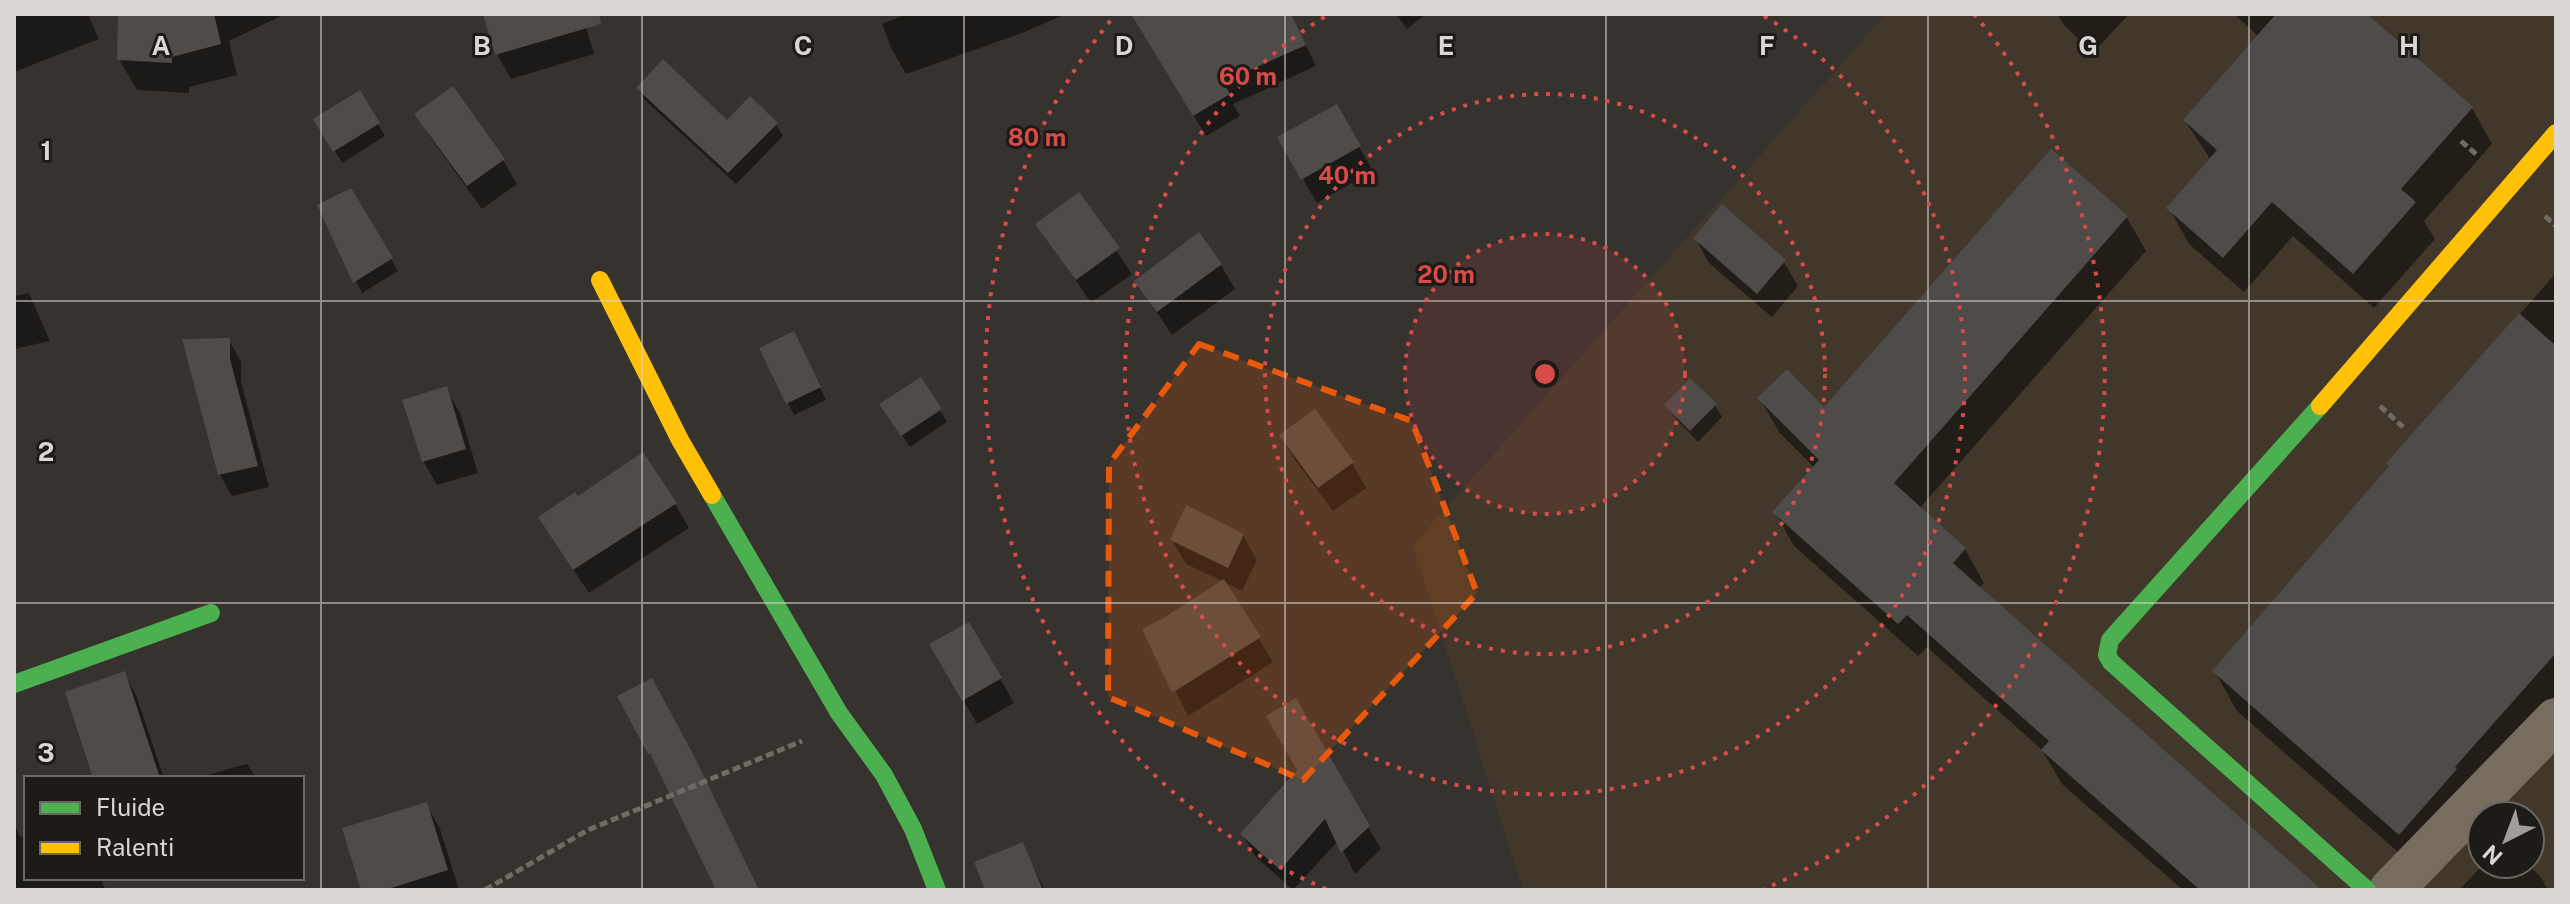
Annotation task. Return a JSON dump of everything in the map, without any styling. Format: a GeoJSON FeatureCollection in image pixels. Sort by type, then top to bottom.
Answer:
{"type":"FeatureCollection","features":[{"type":"Feature","properties":{"kind":"street"},"geometry":{"type":"LineString","coordinates":[[2367,890],[2111,662],[2107,649],[2110,640],[2347,376],[2556,133]]}},
{"type":"Feature","properties":{"kind":"street"},"geometry":{"type":"LineString","coordinates":[[600,280],[680,440],[839,713],[884,775],[913,829],[937,890]]}},
{"type":"Feature","properties":{"kind":"street"},"geometry":{"type":"LineString","coordinates":[[14,684],[211,613]]}},
{"type":"Feature","properties":{"kind":"street"},"geometry":{"type":"LineString","coordinates":[[2391,890],[2556,720]]}},
{"type":"Feature","properties":{"kind":"path"},"geometry":{"type":"LineString","coordinates":[[485,890],[588,830],[796,746],[839,713]]}},
{"type":"Feature","properties":{"kind":"highlighted area"},"geometry":{"type":"Polygon","coordinates":[[[1199,344],[1412,421],[1477,593],[1303,780],[1108,697],[1109,464],[1199,344]]]}},
{"type":"Feature","properties":{"kind":"shaded area"},"geometry":{"type":"Polygon","coordinates":[[[1886,14],[2556,14],[2556,890],[1523,890],[1413,545],[1886,14]]]}},
{"type":"Feature","properties":{"kind":"building"},"geometry":{"type":"Polygon","coordinates":[[[118,14],[214,14],[221,44],[172,57],[172,63],[117,60],[118,14]]]}},
{"type":"Feature","properties":{"kind":"building"},"geometry":{"type":"Polygon","coordinates":[[[483,14],[599,14],[601,24],[495,55],[483,14]]]}},
{"type":"Feature","properties":{"kind":"building"},"geometry":{"type":"Polygon","coordinates":[[[1131,14],[1291,14],[1306,45],[1223,82],[1230,94],[1193,116],[1131,14]]]}},
{"type":"Feature","properties":{"kind":"building"},"geometry":{"type":"Polygon","coordinates":[[[2276,14],[2367,14],[2473,107],[2401,189],[2416,202],[2353,274],[2272,202],[2223,258],[2166,208],[2217,150],[2183,120],[2276,14]]]}},
{"type":"Feature","properties":{"kind":"building"},"geometry":{"type":"Polygon","coordinates":[[[663,59],[727,120],[750,96],[778,123],[728,173],[636,88],[663,59]]]}},
{"type":"Feature","properties":{"kind":"building"},"geometry":{"type":"Polygon","coordinates":[[[453,86],[505,159],[467,186],[414,114],[453,86]]]}},
{"type":"Feature","properties":{"kind":"building"},"geometry":{"type":"Polygon","coordinates":[[[360,90],[380,123],[333,152],[313,119],[360,90]]]}},
{"type":"Feature","properties":{"kind":"building"},"geometry":{"type":"Polygon","coordinates":[[[1337,104],[1361,146],[1301,180],[1277,137],[1337,104]]]}},
{"type":"Feature","properties":{"kind":"building"},"geometry":{"type":"Polygon","coordinates":[[[2051,149],[2128,216],[1894,483],[1966,548],[1953,563],[2322,890],[2200,890],[2041,750],[2049,741],[1907,615],[1898,624],[1772,512],[1819,460],[1757,398],[1787,369],[1824,407],[2051,149]]]}},
{"type":"Feature","properties":{"kind":"building"},"geometry":{"type":"Polygon","coordinates":[[[351,188],[393,258],[353,283],[317,205],[351,188]]]}},
{"type":"Feature","properties":{"kind":"building"},"geometry":{"type":"Polygon","coordinates":[[[1079,192],[1120,248],[1076,280],[1035,224],[1079,192]]]}},
{"type":"Feature","properties":{"kind":"building"},"geometry":{"type":"Polygon","coordinates":[[[1722,204],[1786,260],[1757,294],[1693,238],[1722,204]]]}},
{"type":"Feature","properties":{"kind":"building"},"geometry":{"type":"Polygon","coordinates":[[[1199,232],[1222,264],[1157,312],[1134,281],[1199,232]]]}},
{"type":"Feature","properties":{"kind":"building"},"geometry":{"type":"Polygon","coordinates":[[[2519,313],[2556,346],[2556,653],[2399,835],[2212,671],[2389,466],[2386,463],[2519,313]]]}},
{"type":"Feature","properties":{"kind":"building"},"geometry":{"type":"Polygon","coordinates":[[[794,331],[821,387],[786,404],[759,348],[794,331]]]}},
{"type":"Feature","properties":{"kind":"building"},"geometry":{"type":"Polygon","coordinates":[[[230,338],[230,359],[258,466],[218,475],[182,339],[230,338]]]}},
{"type":"Feature","properties":{"kind":"building"},"geometry":{"type":"Polygon","coordinates":[[[921,377],[942,409],[901,436],[879,404],[921,377]]]}},
{"type":"Feature","properties":{"kind":"building"},"geometry":{"type":"Polygon","coordinates":[[[1690,378],[1717,404],[1690,431],[1664,405],[1690,378]]]}},
{"type":"Feature","properties":{"kind":"building"},"geometry":{"type":"Polygon","coordinates":[[[447,386],[466,449],[422,462],[402,400],[447,386]]]}},
{"type":"Feature","properties":{"kind":"building"},"geometry":{"type":"Polygon","coordinates":[[[1315,409],[1354,462],[1318,488],[1279,435],[1315,409]]]}},
{"type":"Feature","properties":{"kind":"building"},"geometry":{"type":"Polygon","coordinates":[[[643,452],[677,503],[573,570],[538,517],[575,492],[578,496],[643,452]]]}},
{"type":"Feature","properties":{"kind":"building"},"geometry":{"type":"Polygon","coordinates":[[[1186,505],[1244,534],[1228,568],[1170,540],[1186,505]]]}},
{"type":"Feature","properties":{"kind":"building"},"geometry":{"type":"Polygon","coordinates":[[[1224,579],[1261,637],[1172,693],[1142,629],[1224,579]]]}},
{"type":"Feature","properties":{"kind":"building"},"geometry":{"type":"Polygon","coordinates":[[[969,622],[1002,678],[962,701],[929,644],[969,622]]]}},
{"type":"Feature","properties":{"kind":"building"},"geometry":{"type":"Polygon","coordinates":[[[125,671],[159,776],[92,776],[65,692],[125,671]]]}},
{"type":"Feature","properties":{"kind":"building"},"geometry":{"type":"Polygon","coordinates":[[[652,678],[759,890],[716,890],[650,753],[617,696],[652,678]]]}},
{"type":"Feature","properties":{"kind":"building"},"geometry":{"type":"Polygon","coordinates":[[[1296,698],[1370,826],[1341,853],[1325,819],[1280,870],[1240,834],[1297,770],[1266,716],[1296,698]]]}},
{"type":"Feature","properties":{"kind":"building"},"geometry":{"type":"Polygon","coordinates":[[[427,802],[448,870],[385,890],[361,890],[342,828],[427,802]]]}},
{"type":"Feature","properties":{"kind":"building"},"geometry":{"type":"Polygon","coordinates":[[[1023,842],[1043,890],[985,890],[974,862],[1023,842]]]}},
{"type":"Feature","properties":{"kind":"traffic: fast"},"geometry":{"type":"LineString","coordinates":[[2320,406],[2110,640],[2107,655],[2111,662],[2367,890]]}},
{"type":"Feature","properties":{"kind":"traffic: fast"},"geometry":{"type":"LineString","coordinates":[[712,495],[839,713],[884,775],[913,829],[937,890]]}},
{"type":"Feature","properties":{"kind":"traffic: fast"},"geometry":{"type":"LineString","coordinates":[[14,684],[211,613]]}},
{"type":"Feature","properties":{"kind":"traffic: slow"},"geometry":{"type":"LineString","coordinates":[[2320,406],[2556,133]]}},
{"type":"Feature","properties":{"kind":"traffic: slow"},"geometry":{"type":"LineString","coordinates":[[600,280],[680,440],[712,495]]}}]}
